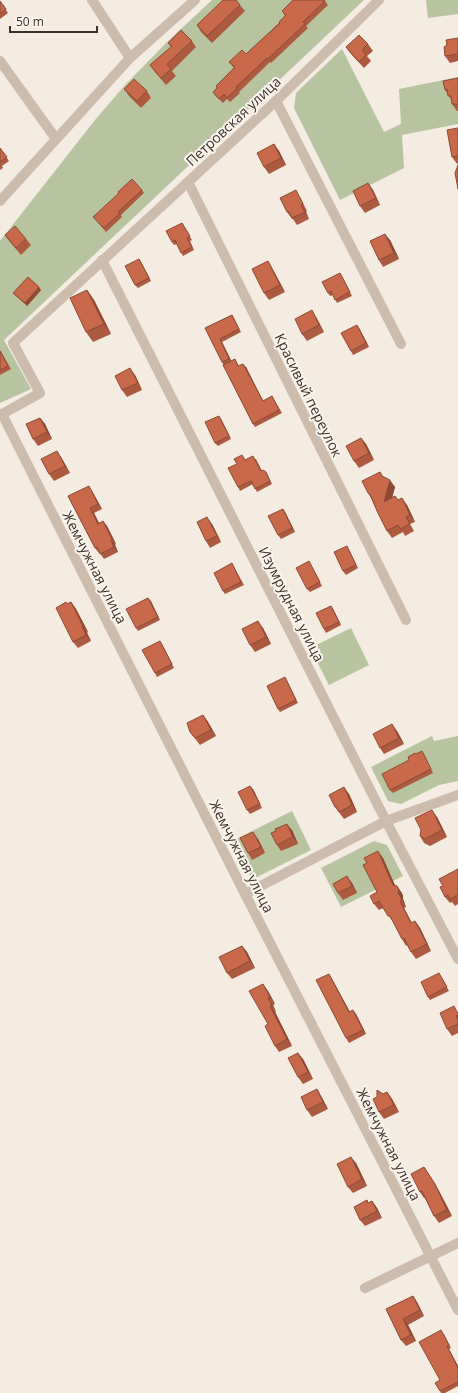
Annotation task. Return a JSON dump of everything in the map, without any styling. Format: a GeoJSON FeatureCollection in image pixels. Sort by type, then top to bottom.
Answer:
{"type":"FeatureCollection","features":[{"type":"Feature","properties":{"kind":"street"},"geometry":{"type":"LineString","coordinates":[[92,0],[130,58]]}},
{"type":"Feature","properties":{"kind":"street"},"geometry":{"type":"LineString","coordinates":[[0,201],[130,58],[195,0]]}},
{"type":"Feature","properties":{"kind":"street","name":"Петровская улица"},"geometry":{"type":"LineString","coordinates":[[2,414],[40,393],[13,343],[276,101],[379,0]]}},
{"type":"Feature","properties":{"kind":"street"},"geometry":{"type":"LineString","coordinates":[[0,60],[56,139]]}},
{"type":"Feature","properties":{"kind":"street"},"geometry":{"type":"LineString","coordinates":[[276,101],[401,344]]}},
{"type":"Feature","properties":{"kind":"street","name":"Красивый переулок"},"geometry":{"type":"LineString","coordinates":[[188,182],[406,620]]}},
{"type":"Feature","properties":{"kind":"street","name":"Изумрудная улица"},"geometry":{"type":"LineString","coordinates":[[102,260],[386,821],[458,959]]}},
{"type":"Feature","properties":{"kind":"street","name":"Жемчужная улица"},"geometry":{"type":"LineString","coordinates":[[2,414],[458,1310]]}},
{"type":"Feature","properties":{"kind":"street"},"geometry":{"type":"LineString","coordinates":[[245,894],[386,821],[458,795]]}},
{"type":"Feature","properties":{"kind":"street"},"geometry":{"type":"LineString","coordinates":[[365,1288],[458,1243]]}},
{"type":"Feature","properties":{"kind":"green space"},"geometry":{"type":"Polygon","coordinates":[[[212,0],[364,0],[4,340],[31,389],[0,403],[0,241],[95,120],[125,85],[169,40],[212,0]]]}},
{"type":"Feature","properties":{"kind":"green space"},"geometry":{"type":"Polygon","coordinates":[[[426,0],[458,0],[458,14],[428,18],[426,0]]]}},
{"type":"Feature","properties":{"kind":"green space"},"geometry":{"type":"Polygon","coordinates":[[[342,49],[384,132],[401,124],[399,89],[458,77],[458,124],[402,135],[404,168],[340,200],[294,108],[296,93],[342,49]]]}},
{"type":"Feature","properties":{"kind":"green space"},"geometry":{"type":"Polygon","coordinates":[[[351,628],[369,665],[329,685],[310,648],[351,628]]]}},
{"type":"Feature","properties":{"kind":"green space"},"geometry":{"type":"Polygon","coordinates":[[[432,736],[434,741],[458,736],[458,781],[439,785],[401,804],[388,801],[371,767],[432,736]]]}},
{"type":"Feature","properties":{"kind":"green space"},"geometry":{"type":"Polygon","coordinates":[[[292,811],[311,850],[257,877],[245,873],[230,842],[292,811]]]}},
{"type":"Feature","properties":{"kind":"green space"},"geometry":{"type":"Polygon","coordinates":[[[374,841],[387,845],[403,876],[341,907],[321,868],[374,841]]]}},
{"type":"Feature","properties":{"kind":"building"},"geometry":{"type":"Polygon","coordinates":[[[223,0],[236,0],[240,5],[207,36],[197,25],[223,0]]]}},
{"type":"Feature","properties":{"kind":"building"},"geometry":{"type":"Polygon","coordinates":[[[293,0],[325,1],[303,22],[305,24],[236,87],[237,88],[227,98],[224,94],[219,99],[213,92],[217,88],[216,86],[235,67],[229,62],[242,50],[246,54],[280,23],[279,22],[286,15],[282,11],[293,0]]]}},
{"type":"Feature","properties":{"kind":"building"},"geometry":{"type":"Polygon","coordinates":[[[0,1],[6,9],[0,14],[0,1]]]}},
{"type":"Feature","properties":{"kind":"building"},"geometry":{"type":"Polygon","coordinates":[[[181,30],[192,41],[167,64],[171,69],[161,78],[150,65],[172,46],[168,43],[181,30]]]}},
{"type":"Feature","properties":{"kind":"building"},"geometry":{"type":"Polygon","coordinates":[[[359,35],[368,44],[362,50],[366,55],[359,62],[346,47],[359,35]]]}},
{"type":"Feature","properties":{"kind":"building"},"geometry":{"type":"Polygon","coordinates":[[[458,38],[458,54],[445,56],[444,47],[447,45],[446,40],[458,38]]]}},
{"type":"Feature","properties":{"kind":"building"},"geometry":{"type":"Polygon","coordinates":[[[458,78],[458,104],[452,104],[451,96],[448,96],[447,89],[445,90],[443,81],[458,78]]]}},
{"type":"Feature","properties":{"kind":"building"},"geometry":{"type":"Polygon","coordinates":[[[134,79],[147,91],[137,101],[124,89],[134,79]]]}},
{"type":"Feature","properties":{"kind":"building"},"geometry":{"type":"Polygon","coordinates":[[[458,128],[458,156],[452,157],[447,130],[458,128]]]}},
{"type":"Feature","properties":{"kind":"building"},"geometry":{"type":"Polygon","coordinates":[[[274,144],[281,158],[264,167],[257,153],[274,144]]]}},
{"type":"Feature","properties":{"kind":"building"},"geometry":{"type":"Polygon","coordinates":[[[0,148],[7,157],[0,162],[0,148]]]}},
{"type":"Feature","properties":{"kind":"building"},"geometry":{"type":"Polygon","coordinates":[[[458,165],[458,189],[455,173],[458,165]]]}},
{"type":"Feature","properties":{"kind":"building"},"geometry":{"type":"Polygon","coordinates":[[[132,179],[142,190],[118,212],[120,213],[104,228],[93,217],[132,179]]]}},
{"type":"Feature","properties":{"kind":"building"},"geometry":{"type":"Polygon","coordinates":[[[368,183],[376,198],[360,206],[353,191],[368,183]]]}},
{"type":"Feature","properties":{"kind":"building"},"geometry":{"type":"Polygon","coordinates":[[[296,190],[305,212],[292,218],[289,212],[287,212],[280,198],[296,190]]]}},
{"type":"Feature","properties":{"kind":"building"},"geometry":{"type":"Polygon","coordinates":[[[182,223],[190,236],[187,238],[192,247],[181,253],[175,240],[172,242],[166,231],[182,223]]]}},
{"type":"Feature","properties":{"kind":"building"},"geometry":{"type":"Polygon","coordinates":[[[15,226],[26,239],[16,248],[5,235],[15,226]]]}},
{"type":"Feature","properties":{"kind":"building"},"geometry":{"type":"Polygon","coordinates":[[[385,234],[394,253],[379,260],[370,241],[385,234]]]}},
{"type":"Feature","properties":{"kind":"building"},"geometry":{"type":"Polygon","coordinates":[[[139,259],[149,278],[135,285],[125,266],[139,259]]]}},
{"type":"Feature","properties":{"kind":"building"},"geometry":{"type":"Polygon","coordinates":[[[268,261],[280,285],[264,293],[252,269],[268,261]]]}},
{"type":"Feature","properties":{"kind":"building"},"geometry":{"type":"Polygon","coordinates":[[[340,273],[350,292],[335,300],[331,291],[328,293],[322,282],[340,273]]]}},
{"type":"Feature","properties":{"kind":"building"},"geometry":{"type":"Polygon","coordinates":[[[28,277],[39,287],[25,303],[13,293],[28,277]]]}},
{"type":"Feature","properties":{"kind":"building"},"geometry":{"type":"Polygon","coordinates":[[[87,290],[104,324],[86,332],[70,298],[87,290]]]}},
{"type":"Feature","properties":{"kind":"building"},"geometry":{"type":"Polygon","coordinates":[[[312,310],[319,325],[302,334],[295,319],[312,310]]]}},
{"type":"Feature","properties":{"kind":"building"},"geometry":{"type":"Polygon","coordinates":[[[232,315],[239,329],[220,339],[229,359],[222,362],[205,328],[232,315]]]}},
{"type":"Feature","properties":{"kind":"building"},"geometry":{"type":"Polygon","coordinates":[[[357,325],[366,343],[351,351],[341,333],[357,325]]]}},
{"type":"Feature","properties":{"kind":"building"},"geometry":{"type":"Polygon","coordinates":[[[0,351],[8,366],[0,370],[0,351]]]}},
{"type":"Feature","properties":{"kind":"building"},"geometry":{"type":"Polygon","coordinates":[[[235,359],[238,366],[243,364],[263,401],[272,396],[279,410],[253,424],[223,365],[235,359]]]}},
{"type":"Feature","properties":{"kind":"building"},"geometry":{"type":"Polygon","coordinates":[[[130,368],[138,383],[122,390],[115,376],[130,368]]]}},
{"type":"Feature","properties":{"kind":"building"},"geometry":{"type":"Polygon","coordinates":[[[219,416],[229,436],[215,443],[205,422],[219,416]]]}},
{"type":"Feature","properties":{"kind":"building"},"geometry":{"type":"Polygon","coordinates":[[[40,418],[47,432],[33,439],[26,424],[40,418]]]}},
{"type":"Feature","properties":{"kind":"building"},"geometry":{"type":"Polygon","coordinates":[[[361,438],[369,453],[354,461],[346,446],[361,438]]]}},
{"type":"Feature","properties":{"kind":"building"},"geometry":{"type":"Polygon","coordinates":[[[57,451],[65,466],[49,474],[41,459],[57,451]]]}},
{"type":"Feature","properties":{"kind":"building"},"geometry":{"type":"Polygon","coordinates":[[[242,455],[245,460],[253,456],[261,471],[263,470],[266,472],[270,481],[255,489],[251,481],[238,487],[228,468],[237,464],[234,459],[242,455]]]}},
{"type":"Feature","properties":{"kind":"building"},"geometry":{"type":"Polygon","coordinates":[[[380,472],[382,476],[390,480],[384,502],[395,496],[398,500],[402,498],[410,515],[406,517],[410,524],[400,529],[398,525],[387,531],[370,494],[362,481],[380,472]]]}},
{"type":"Feature","properties":{"kind":"building"},"geometry":{"type":"Polygon","coordinates":[[[89,486],[98,504],[90,508],[98,524],[103,521],[112,539],[111,540],[114,547],[100,554],[97,547],[95,548],[68,496],[89,486]]]}},
{"type":"Feature","properties":{"kind":"building"},"geometry":{"type":"Polygon","coordinates":[[[283,509],[292,528],[278,535],[268,516],[283,509]]]}},
{"type":"Feature","properties":{"kind":"building"},"geometry":{"type":"Polygon","coordinates":[[[207,517],[217,536],[206,541],[197,522],[207,517]]]}},
{"type":"Feature","properties":{"kind":"building"},"geometry":{"type":"Polygon","coordinates":[[[347,546],[356,565],[343,571],[334,552],[347,546]]]}},
{"type":"Feature","properties":{"kind":"building"},"geometry":{"type":"Polygon","coordinates":[[[309,561],[320,582],[307,589],[296,568],[309,561]]]}},
{"type":"Feature","properties":{"kind":"building"},"geometry":{"type":"Polygon","coordinates":[[[232,563],[241,582],[223,591],[214,573],[232,563]]]}},
{"type":"Feature","properties":{"kind":"building"},"geometry":{"type":"Polygon","coordinates":[[[148,598],[158,617],[136,628],[126,609],[148,598]]]}},
{"type":"Feature","properties":{"kind":"building"},"geometry":{"type":"Polygon","coordinates":[[[66,602],[67,604],[71,602],[86,635],[73,642],[56,608],[66,602]]]}},
{"type":"Feature","properties":{"kind":"building"},"geometry":{"type":"Polygon","coordinates":[[[331,606],[339,622],[324,629],[316,613],[331,606]]]}},
{"type":"Feature","properties":{"kind":"building"},"geometry":{"type":"Polygon","coordinates":[[[258,621],[266,637],[250,645],[242,629],[258,621]]]}},
{"type":"Feature","properties":{"kind":"building"},"geometry":{"type":"Polygon","coordinates":[[[160,641],[172,664],[155,673],[142,650],[160,641]]]}},
{"type":"Feature","properties":{"kind":"building"},"geometry":{"type":"Polygon","coordinates":[[[285,677],[296,700],[278,709],[267,686],[285,677]]]}},
{"type":"Feature","properties":{"kind":"building"},"geometry":{"type":"Polygon","coordinates":[[[203,715],[211,730],[195,738],[190,732],[187,723],[203,715]]]}},
{"type":"Feature","properties":{"kind":"building"},"geometry":{"type":"Polygon","coordinates":[[[392,724],[399,738],[380,748],[373,734],[392,724]]]}},
{"type":"Feature","properties":{"kind":"building"},"geometry":{"type":"Polygon","coordinates":[[[422,751],[431,769],[390,790],[382,774],[409,760],[408,757],[422,751]]]}},
{"type":"Feature","properties":{"kind":"building"},"geometry":{"type":"Polygon","coordinates":[[[250,786],[260,804],[247,810],[238,792],[250,786]]]}},
{"type":"Feature","properties":{"kind":"building"},"geometry":{"type":"Polygon","coordinates":[[[344,787],[352,805],[339,812],[329,795],[344,787]]]}},
{"type":"Feature","properties":{"kind":"building"},"geometry":{"type":"Polygon","coordinates":[[[432,810],[442,830],[425,839],[420,836],[421,830],[415,818],[432,810]]]}},
{"type":"Feature","properties":{"kind":"building"},"geometry":{"type":"Polygon","coordinates":[[[287,824],[293,837],[277,845],[271,833],[276,831],[275,829],[287,824]]]}},
{"type":"Feature","properties":{"kind":"building"},"geometry":{"type":"Polygon","coordinates":[[[253,832],[261,847],[248,853],[240,838],[253,832]]]}},
{"type":"Feature","properties":{"kind":"building"},"geometry":{"type":"Polygon","coordinates":[[[378,851],[393,885],[397,886],[399,890],[398,892],[402,900],[400,901],[411,923],[415,921],[427,944],[411,952],[404,938],[402,939],[390,916],[388,916],[379,901],[374,904],[370,896],[377,892],[363,865],[367,863],[364,858],[378,851]]]}},
{"type":"Feature","properties":{"kind":"building"},"geometry":{"type":"Polygon","coordinates":[[[458,869],[458,895],[450,899],[448,895],[445,897],[440,887],[443,886],[439,879],[458,869]]]}},
{"type":"Feature","properties":{"kind":"building"},"geometry":{"type":"Polygon","coordinates":[[[347,876],[352,886],[338,893],[333,884],[347,876]]]}},
{"type":"Feature","properties":{"kind":"building"},"geometry":{"type":"Polygon","coordinates":[[[242,946],[250,961],[227,973],[219,957],[242,946]]]}},
{"type":"Feature","properties":{"kind":"building"},"geometry":{"type":"Polygon","coordinates":[[[439,973],[447,987],[428,997],[421,982],[439,973]]]}},
{"type":"Feature","properties":{"kind":"building"},"geometry":{"type":"Polygon","coordinates":[[[329,974],[349,1012],[353,1010],[363,1030],[346,1038],[316,980],[329,974]]]}},
{"type":"Feature","properties":{"kind":"building"},"geometry":{"type":"Polygon","coordinates":[[[263,984],[270,997],[268,998],[272,1005],[270,1006],[287,1039],[275,1046],[265,1026],[268,1024],[249,991],[263,984]]]}},
{"type":"Feature","properties":{"kind":"building"},"geometry":{"type":"Polygon","coordinates":[[[454,1006],[458,1014],[456,1016],[458,1024],[447,1029],[440,1013],[454,1006]]]}},
{"type":"Feature","properties":{"kind":"building"},"geometry":{"type":"Polygon","coordinates":[[[298,1053],[308,1072],[298,1077],[288,1058],[298,1053]]]}},
{"type":"Feature","properties":{"kind":"building"},"geometry":{"type":"Polygon","coordinates":[[[317,1089],[323,1102],[307,1110],[301,1097],[317,1089]]]}},
{"type":"Feature","properties":{"kind":"building"},"geometry":{"type":"Polygon","coordinates":[[[377,1090],[383,1094],[387,1092],[394,1105],[379,1112],[373,1099],[377,1097],[377,1090]]]}},
{"type":"Feature","properties":{"kind":"building"},"geometry":{"type":"Polygon","coordinates":[[[351,1157],[362,1179],[348,1187],[337,1164],[351,1157]]]}},
{"type":"Feature","properties":{"kind":"building"},"geometry":{"type":"Polygon","coordinates":[[[424,1167],[435,1184],[447,1210],[434,1216],[422,1191],[420,1192],[411,1174],[424,1167]]]}},
{"type":"Feature","properties":{"kind":"building"},"geometry":{"type":"Polygon","coordinates":[[[367,1200],[368,1203],[372,1201],[377,1211],[360,1220],[354,1207],[367,1200]]]}},
{"type":"Feature","properties":{"kind":"building"},"geometry":{"type":"Polygon","coordinates":[[[413,1296],[420,1310],[403,1319],[411,1335],[401,1340],[386,1309],[413,1296]]]}},
{"type":"Feature","properties":{"kind":"building"},"geometry":{"type":"Polygon","coordinates":[[[441,1330],[458,1368],[458,1382],[440,1391],[435,1383],[440,1380],[419,1342],[441,1330]]]}}]}
